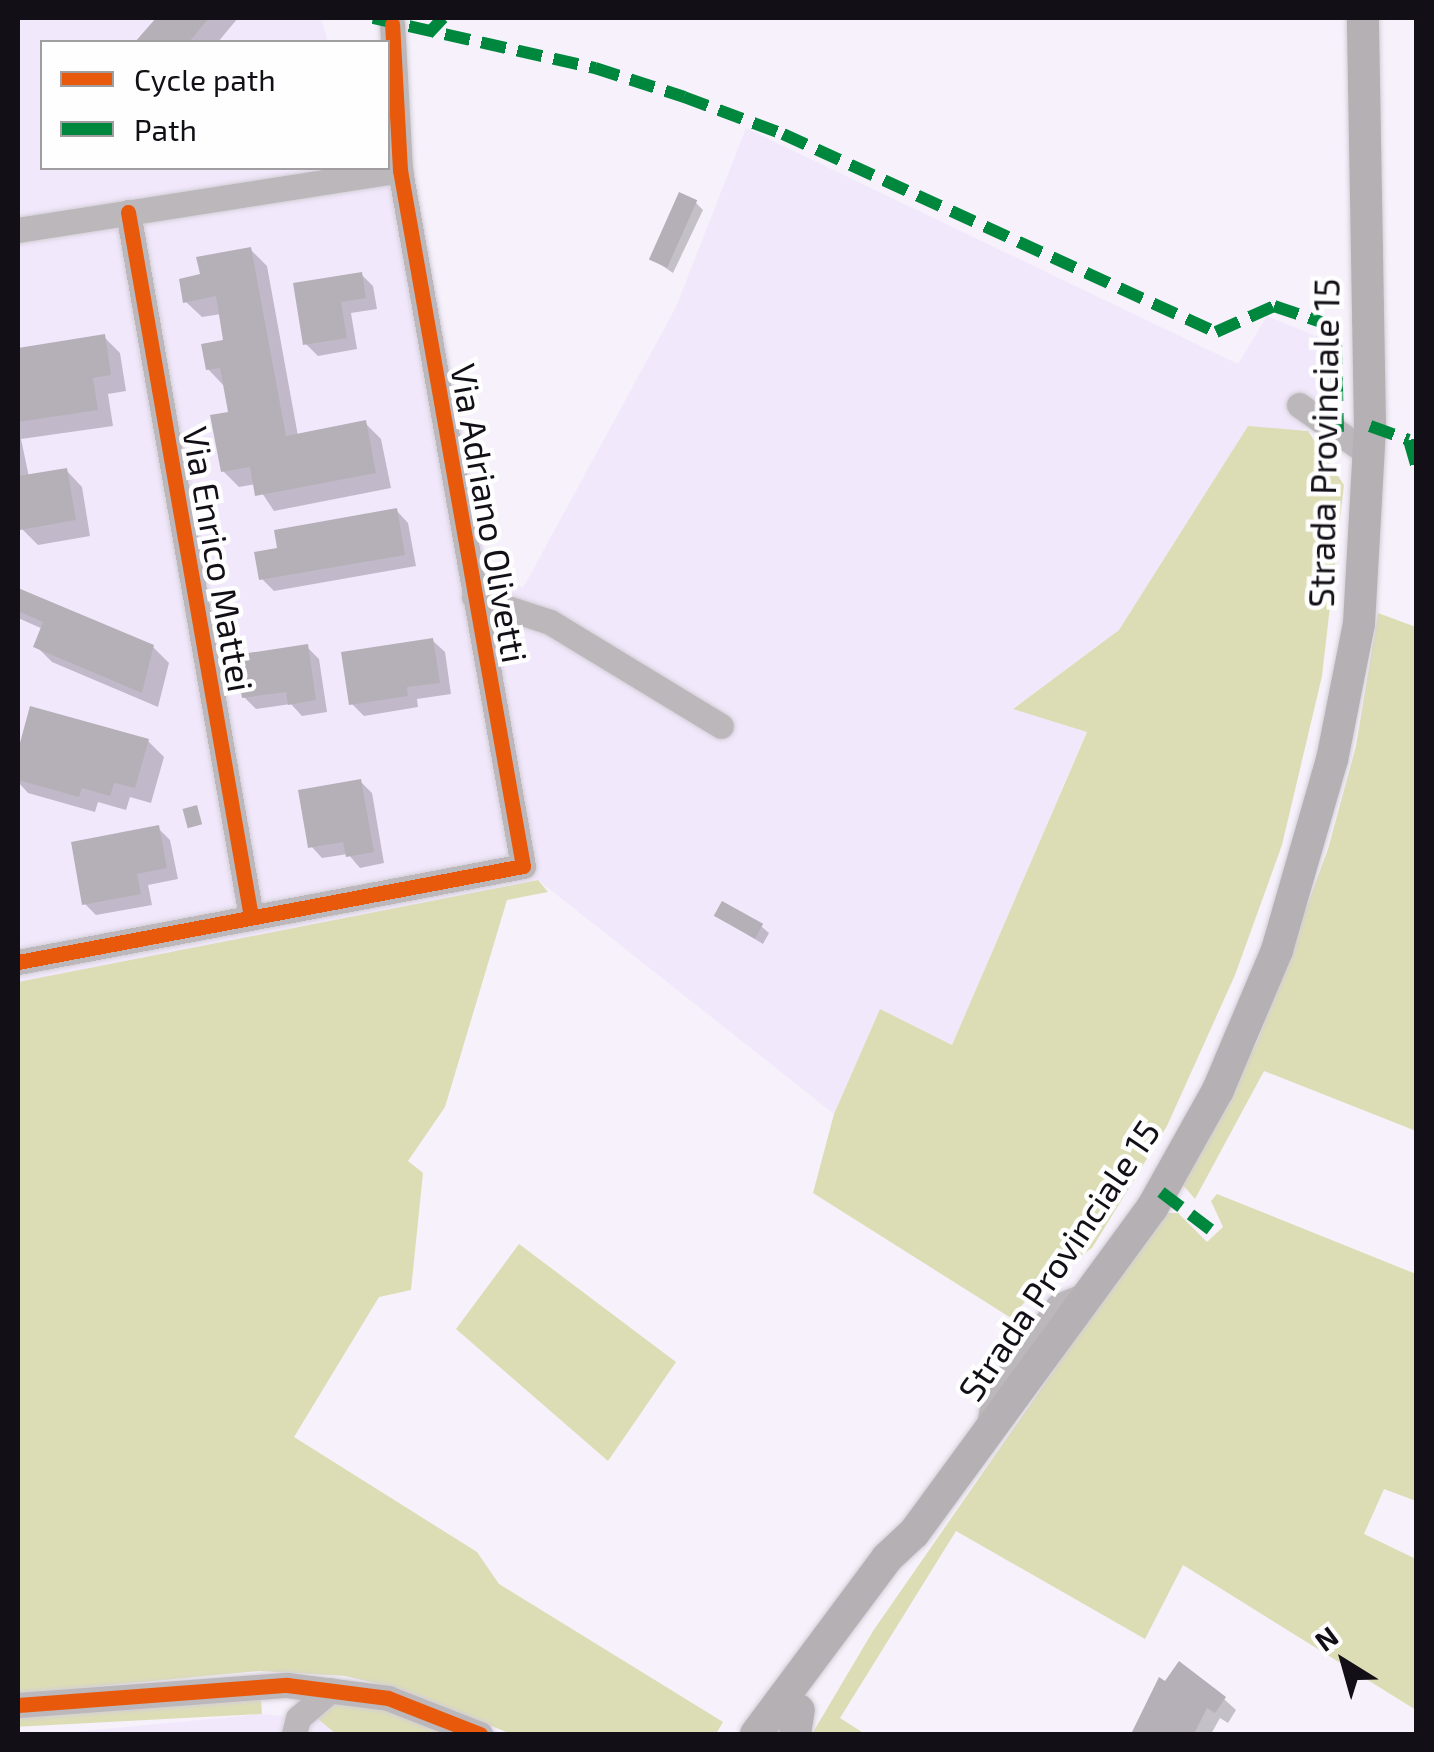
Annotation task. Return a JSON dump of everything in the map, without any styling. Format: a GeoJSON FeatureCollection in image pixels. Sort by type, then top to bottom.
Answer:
{"type":"FeatureCollection","features":[{"type":"Feature","properties":{"kind":"main road","name":"Strada Provinciale 15"},"geometry":{"type":"LineString","coordinates":[[776,1729],[888,1558],[914,1533],[1152,1208],[1218,1090],[1277,950],[1332,760],[1360,624],[1369,454],[1362,18]]}},
{"type":"Feature","properties":{"kind":"street","name":"Via Adriano Olivetti"},"geometry":{"type":"LineString","coordinates":[[251,917],[523,866],[400,170],[392,24]]}},
{"type":"Feature","properties":{"kind":"street"},"geometry":{"type":"LineString","coordinates":[[18,230],[400,170]]}},
{"type":"Feature","properties":{"kind":"street","name":"Via Enrico Mattei"},"geometry":{"type":"LineString","coordinates":[[128,212],[251,917]]}},
{"type":"Feature","properties":{"kind":"street"},"geometry":{"type":"LineString","coordinates":[[1299,404],[1369,454]]}},
{"type":"Feature","properties":{"kind":"street"},"geometry":{"type":"LineString","coordinates":[[474,597],[550,622],[720,726]]}},
{"type":"Feature","properties":{"kind":"street"},"geometry":{"type":"LineString","coordinates":[[18,962],[251,917]]}},
{"type":"Feature","properties":{"kind":"street"},"geometry":{"type":"LineString","coordinates":[[276,1684],[296,1726],[330,1690]]}},
{"type":"Feature","properties":{"kind":"street"},"geometry":{"type":"LineString","coordinates":[[18,1705],[276,1684],[388,1698],[480,1734]]}},
{"type":"Feature","properties":{"kind":"shaded area"},"geometry":{"type":"Polygon","coordinates":[[[18,18],[321,18],[327,40],[40,40],[40,170],[390,170],[410,149],[488,574],[523,588],[676,307],[746,128],[1238,364],[1267,316],[1325,340],[1325,401],[1301,432],[1248,427],[1119,630],[1014,708],[1087,731],[952,1046],[880,1010],[834,1114],[538,880],[18,982],[18,18]]]}},
{"type":"Feature","properties":{"kind":"shaded area"},"geometry":{"type":"Polygon","coordinates":[[[262,1714],[318,1719],[335,1733],[352,1734],[53,1734],[262,1714]]]}},
{"type":"Feature","properties":{"kind":"green space"},"geometry":{"type":"Polygon","coordinates":[[[1248,426],[1308,431],[1344,485],[1322,676],[1282,845],[1235,975],[1167,1126],[1092,1248],[1042,1282],[1011,1318],[813,1193],[834,1114],[880,1009],[952,1045],[1087,732],[1013,709],[1119,630],[1248,426]]]}},
{"type":"Feature","properties":{"kind":"green space"},"geometry":{"type":"Polygon","coordinates":[[[1378,613],[1416,627],[1416,1131],[1264,1071],[1195,1199],[1182,1184],[1257,1042],[1328,849],[1356,746],[1378,613]]]}},
{"type":"Feature","properties":{"kind":"green space"},"geometry":{"type":"Polygon","coordinates":[[[538,880],[548,892],[507,900],[445,1107],[408,1161],[423,1173],[411,1290],[379,1297],[294,1437],[477,1552],[499,1584],[723,1722],[716,1734],[511,1734],[400,1689],[345,1676],[259,1671],[18,1694],[18,982],[538,880]]]}},
{"type":"Feature","properties":{"kind":"green space"},"geometry":{"type":"Polygon","coordinates":[[[1217,1194],[1416,1274],[1416,1501],[1384,1489],[1364,1534],[1416,1559],[1416,1710],[1183,1565],[1145,1639],[956,1531],[840,1718],[865,1734],[812,1734],[873,1631],[1163,1213],[1178,1213],[1207,1242],[1223,1227],[1211,1201],[1217,1194]]]}},
{"type":"Feature","properties":{"kind":"green space"},"geometry":{"type":"Polygon","coordinates":[[[519,1244],[676,1362],[608,1461],[456,1329],[519,1244]]]}},
{"type":"Feature","properties":{"kind":"green space"},"geometry":{"type":"Polygon","coordinates":[[[261,1697],[262,1714],[18,1727],[18,1710],[261,1697]]]}},
{"type":"Feature","properties":{"kind":"green space"},"geometry":{"type":"Polygon","coordinates":[[[337,1703],[384,1707],[461,1734],[335,1733],[318,1719],[337,1703]]]}},
{"type":"Feature","properties":{"kind":"building"},"geometry":{"type":"Polygon","coordinates":[[[156,18],[209,18],[191,40],[137,40],[156,18]]]}},
{"type":"Feature","properties":{"kind":"building"},"geometry":{"type":"Polygon","coordinates":[[[679,192],[697,200],[667,268],[649,260],[679,192]]]}},
{"type":"Feature","properties":{"kind":"building"},"geometry":{"type":"Polygon","coordinates":[[[251,247],[286,436],[366,420],[376,473],[255,496],[250,467],[221,472],[210,415],[228,412],[220,368],[206,370],[201,344],[223,340],[216,296],[183,303],[179,279],[200,274],[196,257],[251,247]]]}},
{"type":"Feature","properties":{"kind":"building"},"geometry":{"type":"Polygon","coordinates":[[[362,272],[366,298],[341,302],[347,338],[303,345],[293,283],[362,272]]]}},
{"type":"Feature","properties":{"kind":"building"},"geometry":{"type":"Polygon","coordinates":[[[105,334],[111,375],[93,378],[98,410],[18,422],[18,348],[105,334]]]}},
{"type":"Feature","properties":{"kind":"building"},"geometry":{"type":"Polygon","coordinates":[[[67,468],[76,520],[20,530],[18,476],[67,468]]]}},
{"type":"Feature","properties":{"kind":"building"},"geometry":{"type":"Polygon","coordinates":[[[397,508],[405,555],[259,580],[254,552],[277,548],[274,530],[397,508]]]}},
{"type":"Feature","properties":{"kind":"building"},"geometry":{"type":"Polygon","coordinates":[[[18,588],[154,645],[142,693],[33,647],[43,622],[18,611],[18,588]]]}},
{"type":"Feature","properties":{"kind":"building"},"geometry":{"type":"Polygon","coordinates":[[[433,638],[440,683],[407,687],[408,696],[349,705],[341,652],[433,638]]]}},
{"type":"Feature","properties":{"kind":"building"},"geometry":{"type":"Polygon","coordinates":[[[308,644],[316,700],[288,705],[286,692],[242,698],[235,655],[308,644]]]}},
{"type":"Feature","properties":{"kind":"building"},"geometry":{"type":"Polygon","coordinates":[[[30,706],[149,739],[135,788],[114,783],[110,796],[82,788],[79,797],[18,780],[18,750],[30,706]]]}},
{"type":"Feature","properties":{"kind":"building"},"geometry":{"type":"Polygon","coordinates":[[[361,779],[374,852],[346,857],[343,842],[308,848],[298,790],[361,779]]]}},
{"type":"Feature","properties":{"kind":"building"},"geometry":{"type":"Polygon","coordinates":[[[197,805],[202,824],[188,828],[183,809],[197,805]]]}},
{"type":"Feature","properties":{"kind":"building"},"geometry":{"type":"Polygon","coordinates":[[[159,825],[167,868],[137,874],[141,894],[82,905],[71,842],[159,825]]]}},
{"type":"Feature","properties":{"kind":"building"},"geometry":{"type":"Polygon","coordinates":[[[722,901],[763,924],[755,939],[714,916],[722,901]]]}},
{"type":"Feature","properties":{"kind":"building"},"geometry":{"type":"Polygon","coordinates":[[[1179,1661],[1226,1697],[1215,1713],[1207,1708],[1194,1734],[1131,1734],[1159,1677],[1165,1681],[1179,1661]]]}},
{"type":"Feature","properties":{"kind":"marked path"},"geometry":{"type":"LineString","coordinates":[[373,18],[595,68],[684,97],[783,134],[1216,332],[1274,306],[1321,322],[1336,339],[1338,432]]}},
{"type":"Feature","properties":{"kind":"marked path"},"geometry":{"type":"LineString","coordinates":[[428,34],[443,18]]}},
{"type":"Feature","properties":{"kind":"marked path"},"geometry":{"type":"LineString","coordinates":[[1370,426],[1409,440],[1416,465]]}},
{"type":"Feature","properties":{"kind":"marked path"},"geometry":{"type":"LineString","coordinates":[[1161,1192],[1215,1233]]}},
{"type":"Feature","properties":{"kind":"cycle path"},"geometry":{"type":"LineString","coordinates":[[18,962],[523,866],[400,170],[392,24]]}},
{"type":"Feature","properties":{"kind":"cycle path"},"geometry":{"type":"LineString","coordinates":[[128,212],[251,917]]}},
{"type":"Feature","properties":{"kind":"cycle path"},"geometry":{"type":"LineString","coordinates":[[18,1705],[287,1685],[388,1698],[480,1734]]}}]}
